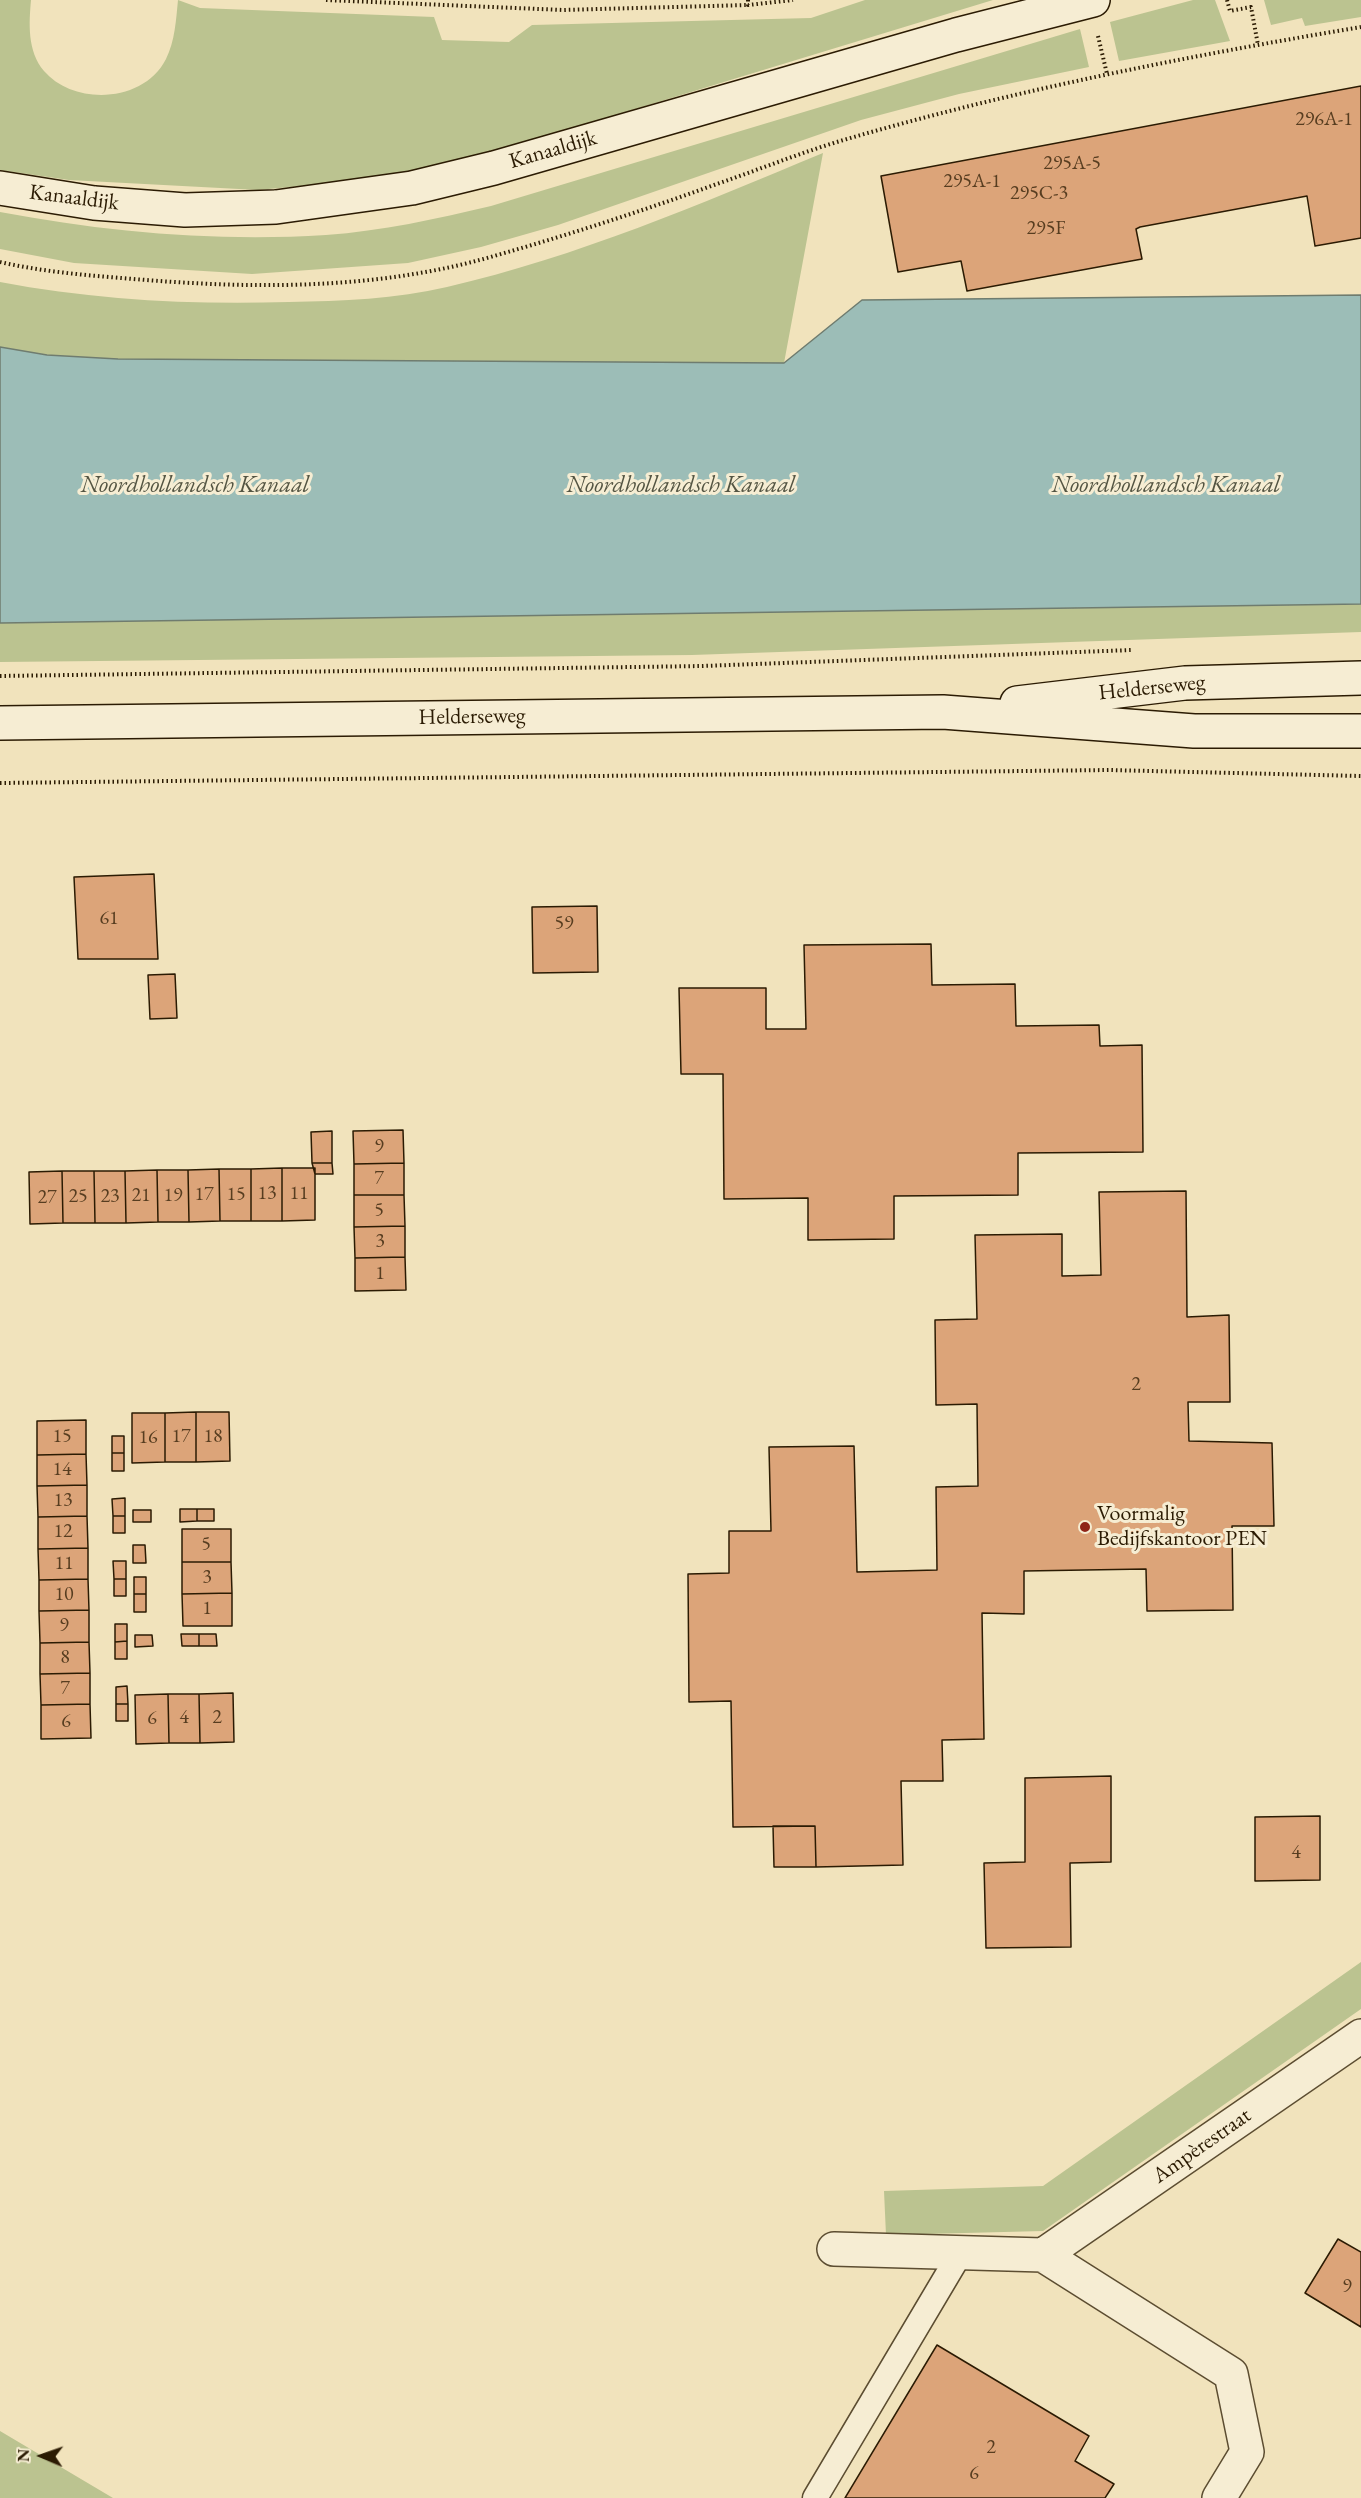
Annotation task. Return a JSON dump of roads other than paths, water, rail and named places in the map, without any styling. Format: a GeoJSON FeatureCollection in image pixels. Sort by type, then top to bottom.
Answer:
{"type":"FeatureCollection","features":[{"type":"Feature","properties":{"kind":"street","name":"Kanaaldijk"},"geometry":{"type":"LineString","coordinates":[[0,188],[94,203],[185,210],[276,207],[401,190],[494,168],[945,38],[1093,0]]}},
{"type":"Feature","properties":{"kind":"street","name":"Helderseweg"},"geometry":{"type":"LineString","coordinates":[[944,712],[1185,683],[1361,678]]}},
{"type":"Feature","properties":{"kind":"street","name":"Helderseweg"},"geometry":{"type":"LineString","coordinates":[[0,723],[944,712],[1194,731],[1361,731]]}},
{"type":"Feature","properties":{"kind":"street","name":"Ampèrestraat"},"geometry":{"type":"LineString","coordinates":[[1043,2256],[1361,2036]]}},
{"type":"Feature","properties":{"kind":"street"},"geometry":{"type":"LineString","coordinates":[[834,2249],[1043,2256],[1231,2374],[1247,2452],[1219,2498]]}},
{"type":"Feature","properties":{"kind":"lane"},"geometry":{"type":"LineString","coordinates":[[815,2498],[961,2252]]}},
{"type":"Feature","properties":{"kind":"water","name":"Noordhollandsch Kanaal"},"geometry":{"type":"Polygon","coordinates":[[[1361,295],[1361,604],[0,623],[0,347],[47,355],[118,359],[784,363],[862,300],[1361,295]]]}},
{"type":"Feature","properties":{"kind":"place","name":"Voormalig Bedijfskantoor PEN"},"geometry":{"type":"Point","coordinates":[1085,1527]}}]}
